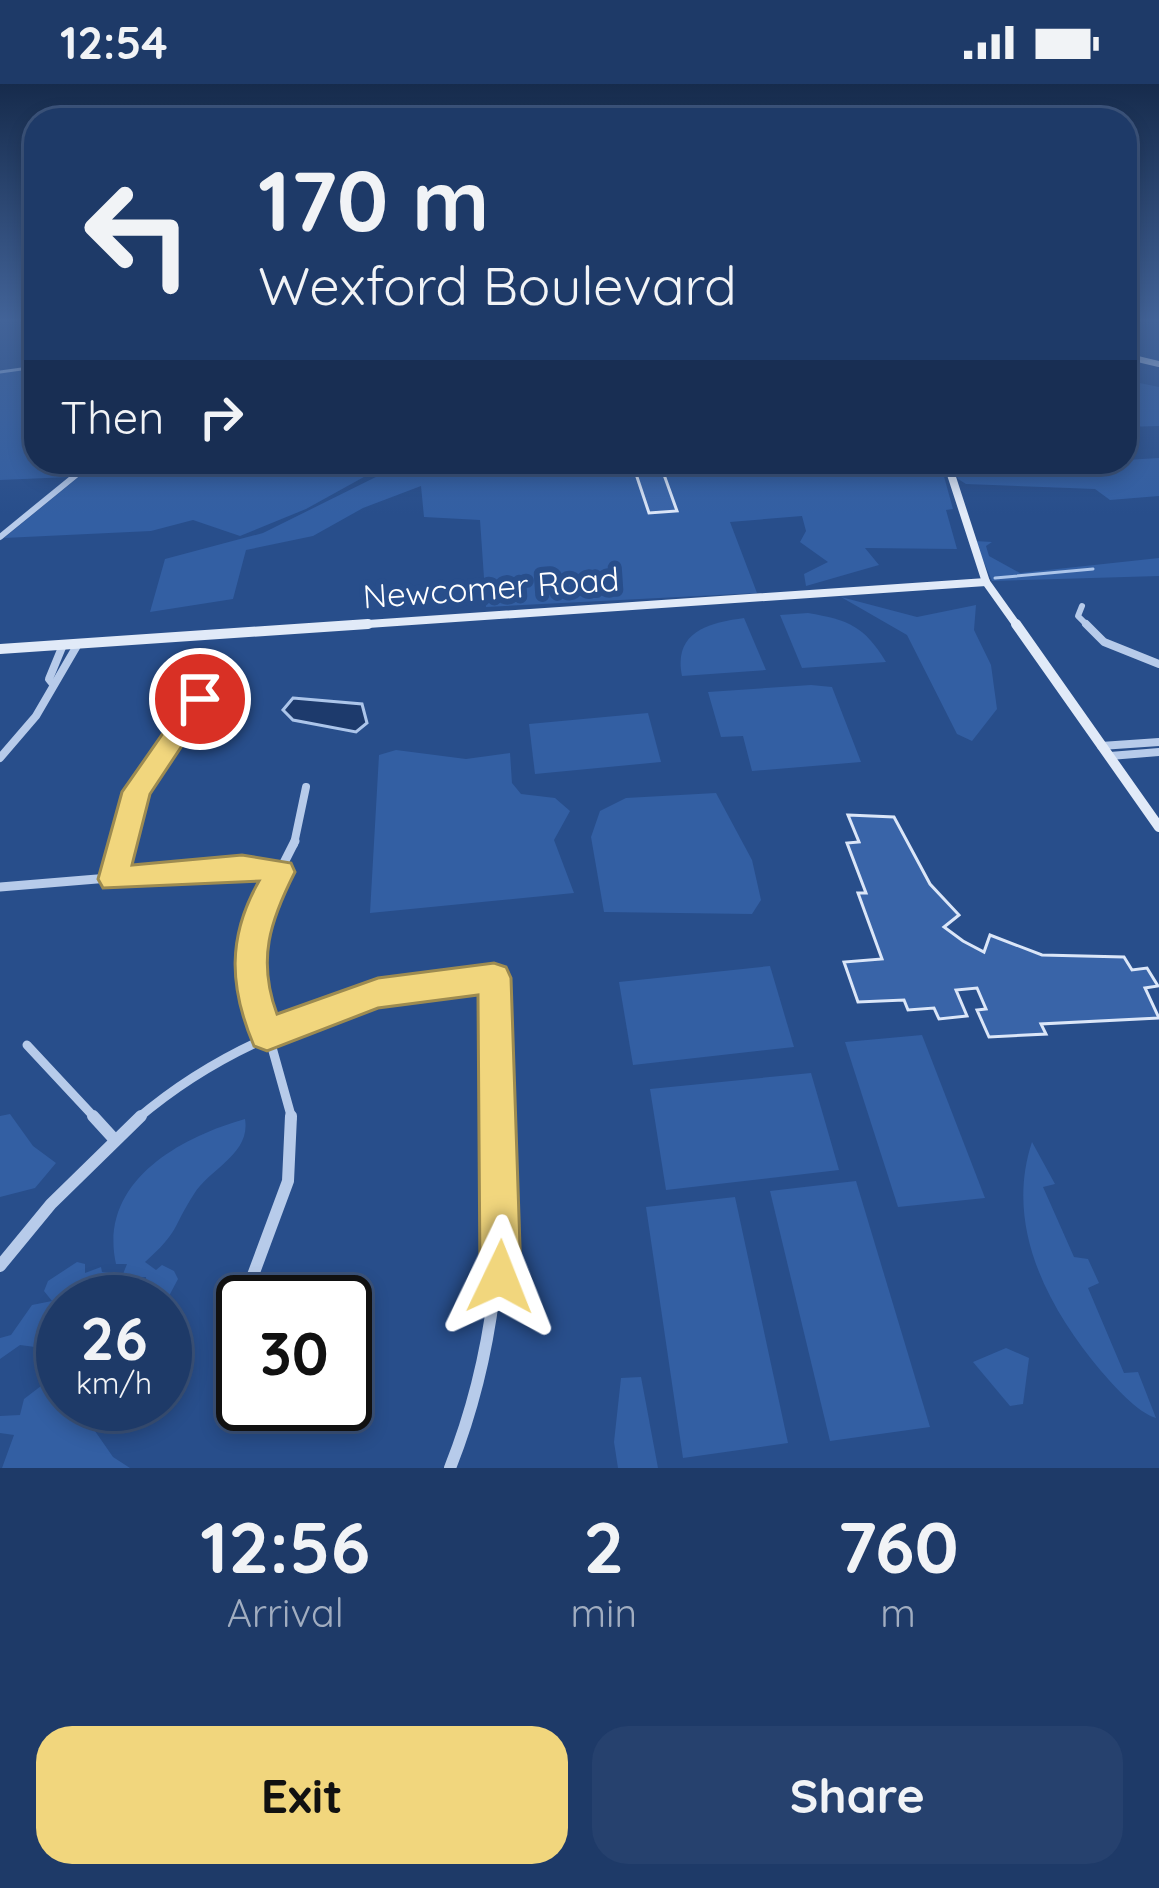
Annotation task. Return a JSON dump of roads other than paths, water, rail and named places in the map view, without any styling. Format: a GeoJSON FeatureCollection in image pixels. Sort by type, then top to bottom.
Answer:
{"type":"FeatureCollection","features":[{"type":"Feature","properties":{"kind":"street"},"geometry":{"type":"LineString","coordinates":[[0,537],[77,474]]}},
{"type":"Feature","properties":{"kind":"street"},"geometry":{"type":"LineString","coordinates":[[951,474],[986,582],[1159,827]]}},
{"type":"Feature","properties":{"kind":"street","name":"Newcomer Road"},"geometry":{"type":"LineString","coordinates":[[0,649],[986,582]]}},
{"type":"Feature","properties":{"kind":"street"},"geometry":{"type":"LineString","coordinates":[[1082,606],[1078,616],[1092,633],[1159,664]]}},
{"type":"Feature","properties":{"kind":"street"},"geometry":{"type":"LineString","coordinates":[[0,758],[62,678],[78,644]]}},
{"type":"Feature","properties":{"kind":"street"},"geometry":{"type":"LineString","coordinates":[[53,684],[49,679],[63,645]]}},
{"type":"Feature","properties":{"kind":"street"},"geometry":{"type":"LineString","coordinates":[[113,879],[136,792],[200,699]]}},
{"type":"Feature","properties":{"kind":"street"},"geometry":{"type":"LineString","coordinates":[[1155,742],[1158,752],[1105,751],[1155,742]]}},
{"type":"Feature","properties":{"kind":"street"},"geometry":{"type":"LineString","coordinates":[[255,1275],[281,1209],[292,1153],[290,1103],[252,993],[248,958],[256,915],[302,829],[306,787]]}},
{"type":"Feature","properties":{"kind":"street"},"geometry":{"type":"LineString","coordinates":[[0,887],[242,867],[280,872]]}},
{"type":"Feature","properties":{"kind":"street"},"geometry":{"type":"LineString","coordinates":[[0,1266],[114,1139],[193,1077],[267,1034],[378,993],[494,978],[500,1277],[488,1356],[450,1468]]}},
{"type":"Feature","properties":{"kind":"street"},"geometry":{"type":"LineString","coordinates":[[27,1045],[114,1139]]}},
{"type":"Feature","properties":{"kind":"waterway"},"geometry":{"type":"LineString","coordinates":[[995,578],[1093,569]]}}]}
